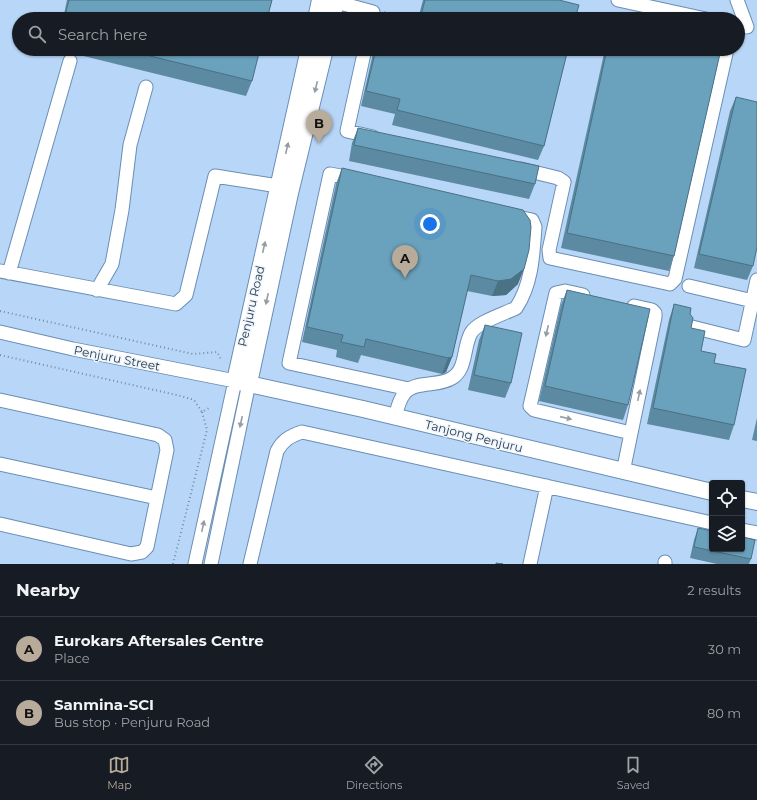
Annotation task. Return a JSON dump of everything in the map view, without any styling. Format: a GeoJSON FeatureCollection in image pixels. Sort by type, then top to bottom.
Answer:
{"type":"FeatureCollection","features":[{"type":"Feature","properties":{"kind":"main road"},"geometry":{"type":"LineString","coordinates":[[317,12],[320,0]]}},
{"type":"Feature","properties":{"kind":"main road"},"geometry":{"type":"LineString","coordinates":[[334,12],[336,1]]}},
{"type":"Feature","properties":{"kind":"main road","name":"Penjuru Road"},"geometry":{"type":"LineString","coordinates":[[242,382],[278,186],[307,56]]}},
{"type":"Feature","properties":{"kind":"main road","name":"Penjuru Road"},"geometry":{"type":"LineString","coordinates":[[242,382],[323,56]]}},
{"type":"Feature","properties":{"kind":"main road","name":"Tanjong Penjuru"},"geometry":{"type":"LineString","coordinates":[[242,382],[709,491]]}},
{"type":"Feature","properties":{"kind":"main road"},"geometry":{"type":"LineString","coordinates":[[745,500],[757,502]]}},
{"type":"Feature","properties":{"kind":"street"},"geometry":{"type":"LineString","coordinates":[[618,0],[652,12]]}},
{"type":"Feature","properties":{"kind":"street"},"geometry":{"type":"LineString","coordinates":[[737,0],[741,12]]}},
{"type":"Feature","properties":{"kind":"street"},"geometry":{"type":"LineString","coordinates":[[336,1],[373,12]]}},
{"type":"Feature","properties":{"kind":"street"},"geometry":{"type":"LineString","coordinates":[[363,56],[347,131],[385,139]]}},
{"type":"Feature","properties":{"kind":"street"},"geometry":{"type":"LineString","coordinates":[[506,166],[558,178],[564,182],[549,250],[550,258],[670,284],[675,279],[725,56]]}},
{"type":"Feature","properties":{"kind":"street"},"geometry":{"type":"LineString","coordinates":[[70,60],[4,272],[176,304],[186,295],[215,176],[278,186]]}},
{"type":"Feature","properties":{"kind":"street"},"geometry":{"type":"LineString","coordinates":[[97,290],[112,264],[122,210],[130,145],[146,87]]}},
{"type":"Feature","properties":{"kind":"street"},"geometry":{"type":"LineString","coordinates":[[369,182],[330,174],[289,363],[409,389],[443,383],[452,378],[461,366],[471,333],[477,326],[516,308],[529,278],[535,227],[532,220],[501,213]]}},
{"type":"Feature","properties":{"kind":"street"},"geometry":{"type":"LineString","coordinates":[[692,327],[744,340],[757,280]]}},
{"type":"Feature","properties":{"kind":"street"},"geometry":{"type":"LineString","coordinates":[[689,286],[753,301]]}},
{"type":"Feature","properties":{"kind":"street"},"geometry":{"type":"LineString","coordinates":[[594,298],[565,292],[556,293],[530,406],[534,410],[631,433]]}},
{"type":"Feature","properties":{"kind":"street"},"geometry":{"type":"LineString","coordinates":[[623,304],[652,310],[655,313],[623,472]]}},
{"type":"Feature","properties":{"kind":"street","name":"Penjuru Street"},"geometry":{"type":"LineString","coordinates":[[0,332],[73,349],[242,382]]}},
{"type":"Feature","properties":{"kind":"street","name":"Penjuru Road"},"geometry":{"type":"LineString","coordinates":[[195,564],[242,382]]}},
{"type":"Feature","properties":{"kind":"street","name":"Penjuru Road"},"geometry":{"type":"LineString","coordinates":[[211,564],[242,382]]}},
{"type":"Feature","properties":{"kind":"street"},"geometry":{"type":"LineString","coordinates":[[395,417],[403,395],[409,389]]}},
{"type":"Feature","properties":{"kind":"street"},"geometry":{"type":"LineString","coordinates":[[0,400],[158,435],[165,440],[167,450],[147,547],[142,552],[131,554],[0,524]]}},
{"type":"Feature","properties":{"kind":"street"},"geometry":{"type":"LineString","coordinates":[[250,564],[277,451],[282,442],[292,435],[302,432],[709,522]]}},
{"type":"Feature","properties":{"kind":"street"},"geometry":{"type":"LineString","coordinates":[[0,464],[157,498]]}},
{"type":"Feature","properties":{"kind":"street"},"geometry":{"type":"LineString","coordinates":[[530,564],[547,486]]}},
{"type":"Feature","properties":{"kind":"street"},"geometry":{"type":"LineString","coordinates":[[745,531],[757,533]]}},
{"type":"Feature","properties":{"kind":"path"},"geometry":{"type":"LineString","coordinates":[[0,311],[192,354],[217,352],[222,361]]}},
{"type":"Feature","properties":{"kind":"path"},"geometry":{"type":"LineString","coordinates":[[0,355],[194,400],[202,412],[207,430],[173,564]]}},
{"type":"Feature","properties":{"kind":"path"},"geometry":{"type":"LineString","coordinates":[[202,412],[211,407]]}},
{"type":"Feature","properties":{"kind":"building"},"geometry":{"type":"Polygon","coordinates":[[[69,0],[272,0],[269,12],[66,12],[69,0]]]}},
{"type":"Feature","properties":{"kind":"building"},"geometry":{"type":"Polygon","coordinates":[[[425,0],[559,0],[579,5],[577,12],[422,12],[425,0]]]}},
{"type":"Feature","properties":{"kind":"building"},"geometry":{"type":"Polygon","coordinates":[[[150,56],[258,56],[252,81],[150,56]]]}},
{"type":"Feature","properties":{"kind":"building"},"geometry":{"type":"Polygon","coordinates":[[[374,56],[566,56],[544,146],[397,110],[400,99],[366,91],[374,56]]]}},
{"type":"Feature","properties":{"kind":"building"},"geometry":{"type":"Polygon","coordinates":[[[605,56],[719,56],[674,256],[567,233],[605,56]]]}},
{"type":"Feature","properties":{"kind":"building"},"geometry":{"type":"Polygon","coordinates":[[[736,97],[757,102],[757,247],[753,266],[699,254],[736,97]]]}},
{"type":"Feature","properties":{"kind":"building"},"geometry":{"type":"Polygon","coordinates":[[[358,128],[539,166],[535,184],[354,145],[358,128]]]}},
{"type":"Feature","properties":{"kind":"building"},"geometry":{"type":"Polygon","coordinates":[[[342,168],[523,210],[530,220],[531,227],[529,250],[524,269],[511,279],[498,281],[471,275],[452,357],[448,358],[366,339],[364,347],[341,342],[343,335],[307,327],[342,168]]]}},
{"type":"Feature","properties":{"kind":"building"},"geometry":{"type":"Polygon","coordinates":[[[567,290],[650,309],[628,405],[545,386],[567,290]]]}},
{"type":"Feature","properties":{"kind":"building"},"geometry":{"type":"Polygon","coordinates":[[[674,304],[691,308],[690,314],[693,318],[691,328],[705,331],[701,351],[716,354],[714,363],[746,369],[734,425],[653,408],[674,304]]]}},
{"type":"Feature","properties":{"kind":"building"},"geometry":{"type":"Polygon","coordinates":[[[485,325],[522,333],[511,383],[474,375],[485,325]]]}},
{"type":"Feature","properties":{"kind":"building"},"geometry":{"type":"Polygon","coordinates":[[[698,528],[709,530],[709,550],[694,547],[698,528]]]}},
{"type":"Feature","properties":{"kind":"building"},"geometry":{"type":"Polygon","coordinates":[[[745,538],[755,540],[751,559],[718,552],[745,552],[745,538]]]}},
{"type":"Feature","properties":{"kind":"place","name":"Sanmina-SCI"},"geometry":{"type":"Point","coordinates":[319,143]}},
{"type":"Feature","properties":{"kind":"place","name":"Eurokars Aftersales Centre"},"geometry":{"type":"Point","coordinates":[405,278]}}]}
